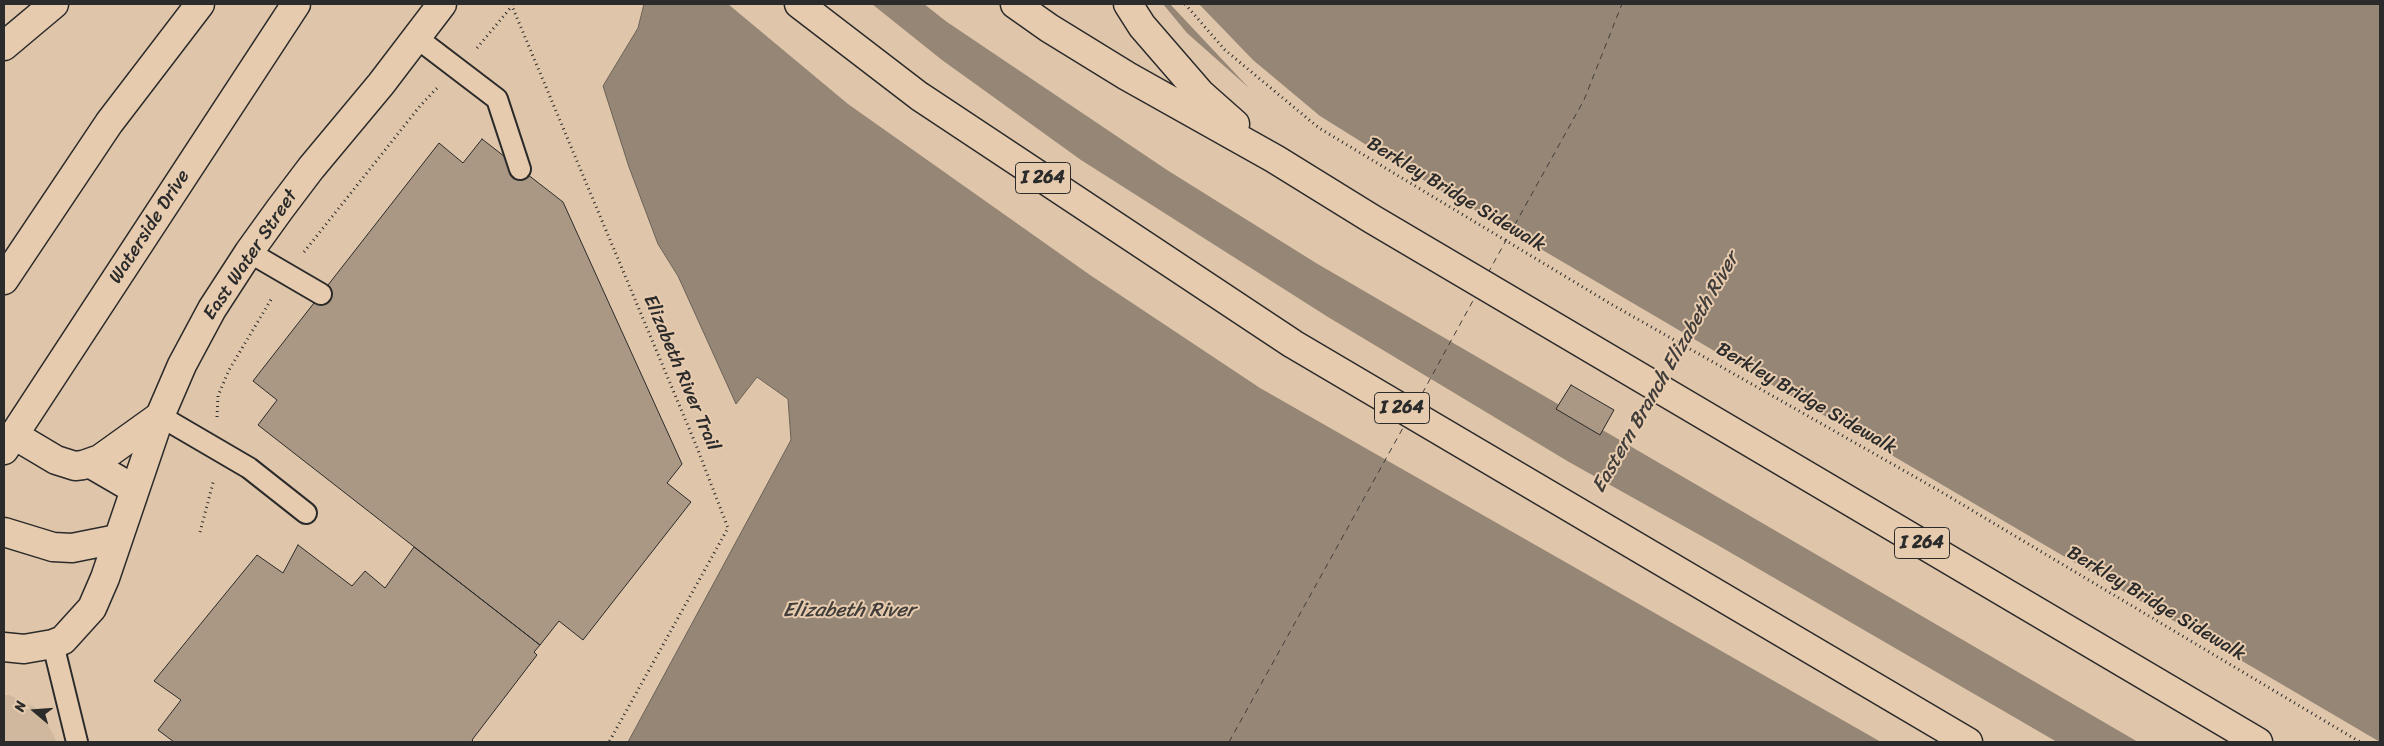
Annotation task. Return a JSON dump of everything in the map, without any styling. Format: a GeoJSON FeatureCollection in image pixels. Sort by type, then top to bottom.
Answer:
{"type":"FeatureCollection","features":[{"type":"Feature","properties":{"kind":"main road"},"geometry":{"type":"LineString","coordinates":[[4,46],[54,4]]}},
{"type":"Feature","properties":{"kind":"main road"},"geometry":{"type":"LineString","coordinates":[[4,280],[109,123],[200,4]]}},
{"type":"Feature","properties":{"kind":"main road","name":"Waterside Drive"},"geometry":{"type":"LineString","coordinates":[[9,443],[296,4]]}},
{"type":"Feature","properties":{"kind":"main road","name":"East Water Street"},"geometry":{"type":"LineString","coordinates":[[4,647],[24,649],[53,644],[63,640],[92,608],[102,586],[160,416],[197,336],[249,252],[311,168],[417,38],[442,4]]}},
{"type":"Feature","properties":{"kind":"main road","name":"I 264"},"geometry":{"type":"LineString","coordinates":[[799,4],[919,96],[1293,344],[1968,742]]}},
{"type":"Feature","properties":{"kind":"main road"},"geometry":{"type":"LineString","coordinates":[[1015,4],[1049,28],[1127,76],[1275,160]]}},
{"type":"Feature","properties":{"kind":"main road","name":"I 264"},"geometry":{"type":"LineString","coordinates":[[1128,4],[1142,26],[1200,93],[1275,160],[2258,742]]}},
{"type":"Feature","properties":{"kind":"main road"},"geometry":{"type":"LineString","coordinates":[[9,443],[66,464],[75,466],[91,464],[160,416]]}},
{"type":"Feature","properties":{"kind":"main road"},"geometry":{"type":"LineString","coordinates":[[91,464],[134,489]]}},
{"type":"Feature","properties":{"kind":"main road"},"geometry":{"type":"LineString","coordinates":[[4,532],[53,547],[72,548],[117,539]]}},
{"type":"Feature","properties":{"kind":"lane"},"geometry":{"type":"LineString","coordinates":[[417,38],[497,99],[520,169]]}},
{"type":"Feature","properties":{"kind":"lane"},"geometry":{"type":"LineString","coordinates":[[249,252],[321,294]]}},
{"type":"Feature","properties":{"kind":"lane"},"geometry":{"type":"LineString","coordinates":[[160,416],[249,468],[306,514]]}},
{"type":"Feature","properties":{"kind":"lane"},"geometry":{"type":"LineString","coordinates":[[53,644],[77,742]]}},
{"type":"Feature","properties":{"kind":"path","name":"Berkley Bridge Sidewalk"},"geometry":{"type":"LineString","coordinates":[[1185,4],[1225,50],[1319,128],[1603,299],[1938,490],[2360,742]]}},
{"type":"Feature","properties":{"kind":"path"},"geometry":{"type":"LineString","coordinates":[[200,532],[213,485],[218,396],[229,370],[288,274],[420,106],[479,46],[512,5]]}},
{"type":"Feature","properties":{"kind":"path","name":"Elizabeth River Trail"},"geometry":{"type":"LineString","coordinates":[[512,5],[696,445],[728,528],[609,742]]}},
{"type":"Feature","properties":{"kind":"shaded area"},"geometry":{"type":"Polygon","coordinates":[[[4,695],[9,695],[40,710],[57,742],[4,742],[4,695]]]}},
{"type":"Feature","properties":{"kind":"water"},"geometry":{"type":"Polygon","coordinates":[[[644,4],[2380,4],[2380,742],[628,742],[791,440],[788,399],[757,377],[736,404],[678,276],[658,244],[629,167],[603,86],[638,28],[644,4]]]}},
{"type":"Feature","properties":{"kind":"pier"},"geometry":{"type":"Polygon","coordinates":[[[728,4],[872,4],[942,60],[1081,160],[1328,317],[1569,462],[1714,543],[2057,742],[1881,742],[1260,388],[1090,275],[848,104],[728,4]]]}},
{"type":"Feature","properties":{"kind":"pier"},"geometry":{"type":"Polygon","coordinates":[[[924,4],[1163,4],[1187,33],[1249,88],[1170,4],[1199,4],[1253,60],[1320,116],[1408,171],[2380,742],[2138,742],[1316,263],[1167,170],[947,22],[924,4]]]}},
{"type":"Feature","properties":{"kind":"building"},"geometry":{"type":"Polygon","coordinates":[[[482,139],[563,202],[682,464],[667,483],[691,502],[583,640],[559,621],[540,645],[258,425],[277,400],[253,381],[439,143],[463,163],[482,139]]]}},
{"type":"Feature","properties":{"kind":"building"},"geometry":{"type":"Polygon","coordinates":[[[1571,385],[1614,410],[1600,435],[1556,409],[1571,385]]]}},
{"type":"Feature","properties":{"kind":"building"},"geometry":{"type":"Polygon","coordinates":[[[298,545],[352,586],[365,571],[385,588],[414,547],[540,645],[534,652],[537,655],[472,740],[474,742],[174,742],[158,730],[181,700],[154,681],[257,555],[283,573],[298,545]]]}},
{"type":"Feature","properties":{"kind":"ferry route"},"geometry":{"type":"LineString","coordinates":[[1488,273],[1584,100],[1622,4]]}},
{"type":"Feature","properties":{"kind":"ferry route"},"geometry":{"type":"LineString","coordinates":[[1417,403],[1475,297]]}},
{"type":"Feature","properties":{"kind":"ferry route"},"geometry":{"type":"LineString","coordinates":[[1229,742],[1404,426]]}},
{"type":"Feature","properties":{"kind":"water label","name":"Eastern Branch Elizabeth River"},"geometry":{"type":"Point","coordinates":[1666,373]}},
{"type":"Feature","properties":{"kind":"water label","name":"Elizabeth River"},"geometry":{"type":"Point","coordinates":[849,611]}}]}
